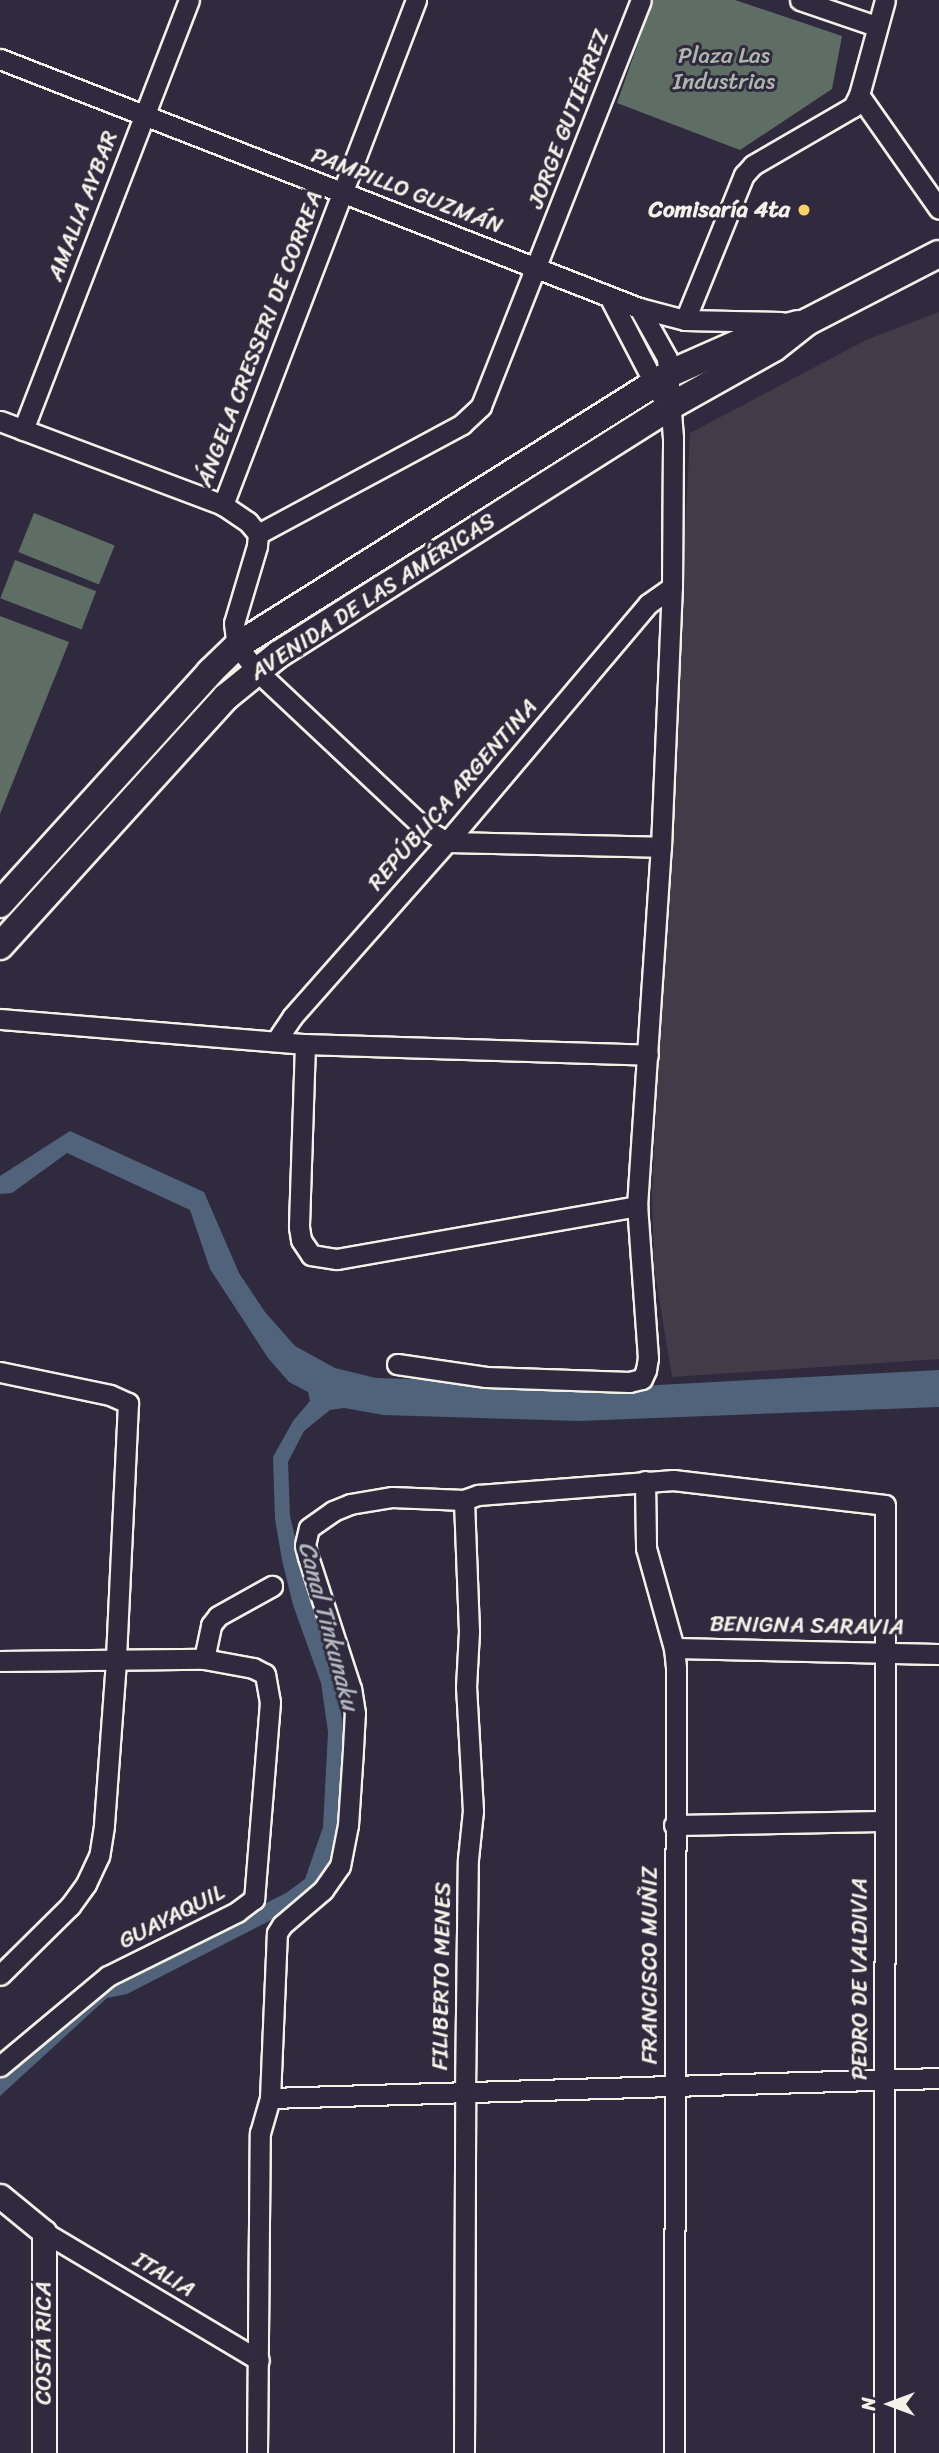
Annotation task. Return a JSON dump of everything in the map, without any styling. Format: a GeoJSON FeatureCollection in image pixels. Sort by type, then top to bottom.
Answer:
{"type":"FeatureCollection","features":[{"type":"Feature","properties":{"kind":"main road","name":"AVENIDA DE LAS AMÉRICAS"},"geometry":{"type":"LineString","coordinates":[[0,904],[201,682],[237,646],[665,388],[774,348],[807,322],[939,254]]}},
{"type":"Feature","properties":{"kind":"main road","name":"AVENIDA DE LAS AMÉRICAS"},"geometry":{"type":"LineString","coordinates":[[0,946],[226,697],[257,671],[665,388]]}},
{"type":"Feature","properties":{"kind":"street","name":"AMALIA AYBAR"},"geometry":{"type":"LineString","coordinates":[[23,430],[189,0]]}},
{"type":"Feature","properties":{"kind":"street","name":"ÁNGELA CRESSERI DE CORREA"},"geometry":{"type":"LineString","coordinates":[[258,534],[248,522],[223,505],[416,0]]}},
{"type":"Feature","properties":{"kind":"street","name":"JORGE GUTIÉRREZ"},"geometry":{"type":"LineString","coordinates":[[258,534],[472,416],[481,406],[538,268],[642,0]]}},
{"type":"Feature","properties":{"kind":"street"},"geometry":{"type":"LineString","coordinates":[[800,0],[876,26]]}},
{"type":"Feature","properties":{"kind":"street"},"geometry":{"type":"LineString","coordinates":[[685,320],[744,175],[754,165],[853,107],[859,95],[885,0]]}},
{"type":"Feature","properties":{"kind":"street","name":"PAMPILLO GUZMÁN"},"geometry":{"type":"LineString","coordinates":[[0,59],[639,309],[685,320],[807,322]]}},
{"type":"Feature","properties":{"kind":"street"},"geometry":{"type":"LineString","coordinates":[[859,95],[939,209]]}},
{"type":"Feature","properties":{"kind":"street"},"geometry":{"type":"LineString","coordinates":[[610,298],[665,388]]}},
{"type":"Feature","properties":{"kind":"street"},"geometry":{"type":"LineString","coordinates":[[397,1364],[486,1377],[629,1382],[642,1379],[648,1358],[637,1206],[661,847],[672,587],[673,438],[660,342],[639,309]]}},
{"type":"Feature","properties":{"kind":"street"},"geometry":{"type":"LineString","coordinates":[[0,421],[223,505]]}},
{"type":"Feature","properties":{"kind":"street"},"geometry":{"type":"LineString","coordinates":[[258,534],[234,623],[237,646],[257,671],[425,829],[447,842],[661,847]]}},
{"type":"Feature","properties":{"kind":"street","name":"REPÚBLICA ARGENTINA"},"geometry":{"type":"LineString","coordinates":[[276,1041],[292,1017],[447,842],[648,604],[672,587]]}},
{"type":"Feature","properties":{"kind":"street"},"geometry":{"type":"LineString","coordinates":[[0,1019],[305,1044],[648,1055]]}},
{"type":"Feature","properties":{"kind":"street"},"geometry":{"type":"LineString","coordinates":[[305,1044],[299,1227],[301,1240],[312,1255],[337,1259],[637,1206]]}},
{"type":"Feature","properties":{"kind":"street"},"geometry":{"type":"LineString","coordinates":[[0,1372],[110,1395],[128,1403],[116,1661],[104,1826],[99,1856],[86,1884],[70,1906],[0,1975]]}},
{"type":"Feature","properties":{"kind":"street","name":"PEDRO DE VALDIVIA"},"geometry":{"type":"LineString","coordinates":[[645,1481],[684,1480],[885,1505],[884,2453]]}},
{"type":"Feature","properties":{"kind":"street"},"geometry":{"type":"LineString","coordinates":[[257,2453],[260,2133],[270,2098],[277,1933],[282,1924],[331,1882],[344,1848],[355,1713],[351,1689],[305,1545],[309,1528],[333,1511],[370,1500],[414,1497],[464,1500],[478,1495],[645,1481]]}},
{"type":"Feature","properties":{"kind":"street","name":"FRANCISCO MUÑIZ"},"geometry":{"type":"LineString","coordinates":[[645,1481],[646,1548],[674,1648],[674,2453]]}},
{"type":"Feature","properties":{"kind":"street","name":"FILIBERTO MENES"},"geometry":{"type":"LineString","coordinates":[[464,1500],[469,1631],[466,1687],[472,1811],[468,1859],[465,2093],[464,2453]]}},
{"type":"Feature","properties":{"kind":"street"},"geometry":{"type":"LineString","coordinates":[[0,1661],[204,1659],[211,1625],[219,1616],[272,1586]]}},
{"type":"Feature","properties":{"kind":"street","name":"BENIGNA SARAVIA"},"geometry":{"type":"LineString","coordinates":[[674,1648],[939,1654]]}},
{"type":"Feature","properties":{"kind":"street","name":"GUAYAQUIL"},"geometry":{"type":"LineString","coordinates":[[0,2066],[108,1976],[237,1912],[254,1899],[270,1702],[265,1674],[253,1668],[204,1659]]}},
{"type":"Feature","properties":{"kind":"street"},"geometry":{"type":"LineString","coordinates":[[674,1825],[884,1821]]}},
{"type":"Feature","properties":{"kind":"street"},"geometry":{"type":"LineString","coordinates":[[270,2098],[939,2078]]}},
{"type":"Feature","properties":{"kind":"street"},"geometry":{"type":"LineString","coordinates":[[0,2196],[44,2232]]}},
{"type":"Feature","properties":{"kind":"street","name":"ITALIA"},"geometry":{"type":"LineString","coordinates":[[44,2232],[258,2360]]}},
{"type":"Feature","properties":{"kind":"street","name":"COSTA RICA"},"geometry":{"type":"LineString","coordinates":[[44,2232],[44,2453]]}},
{"type":"Feature","properties":{"kind":"shaded area"},"geometry":{"type":"Polygon","coordinates":[[[939,312],[939,1359],[672,1377],[654,1267],[652,1191],[690,433],[866,340],[939,312]]]}},
{"type":"Feature","properties":{"kind":"green space","name":"Plaza Las Industrias"},"geometry":{"type":"Polygon","coordinates":[[[653,0],[735,0],[842,36],[832,89],[740,150],[617,103],[653,0]]]}},
{"type":"Feature","properties":{"kind":"green space"},"geometry":{"type":"Polygon","coordinates":[[[34,513],[115,546],[99,585],[18,552],[34,513]]]}},
{"type":"Feature","properties":{"kind":"green space"},"geometry":{"type":"Polygon","coordinates":[[[15,560],[96,591],[82,629],[0,598],[15,560]]]}},
{"type":"Feature","properties":{"kind":"green space"},"geometry":{"type":"Polygon","coordinates":[[[0,616],[69,642],[0,814],[0,616]]]}},
{"type":"Feature","properties":{"kind":"water"},"geometry":{"type":"Polygon","coordinates":[[[70,1131],[204,1192],[239,1273],[265,1312],[295,1346],[335,1368],[376,1378],[640,1386],[939,1370],[939,1407],[578,1421],[384,1415],[344,1408],[330,1410],[304,1431],[288,1462],[290,1516],[309,1597],[335,1675],[344,1732],[338,1830],[323,1882],[301,1903],[275,1918],[127,1994],[107,1998],[0,2096],[0,2078],[102,1987],[286,1893],[305,1879],[323,1827],[328,1732],[321,1683],[293,1605],[275,1519],[273,1457],[293,1421],[310,1401],[308,1392],[289,1382],[268,1358],[210,1269],[190,1210],[67,1153],[12,1193],[0,1194],[0,1176],[70,1131]]]}},
{"type":"Feature","properties":{"kind":"place","name":"Comisaría 4ta"},"geometry":{"type":"Point","coordinates":[804,210]}},
{"type":"Feature","properties":{"kind":"water label","name":"Canal Tinkunaku"},"geometry":{"type":"Point","coordinates":[328,1626]}}]}
